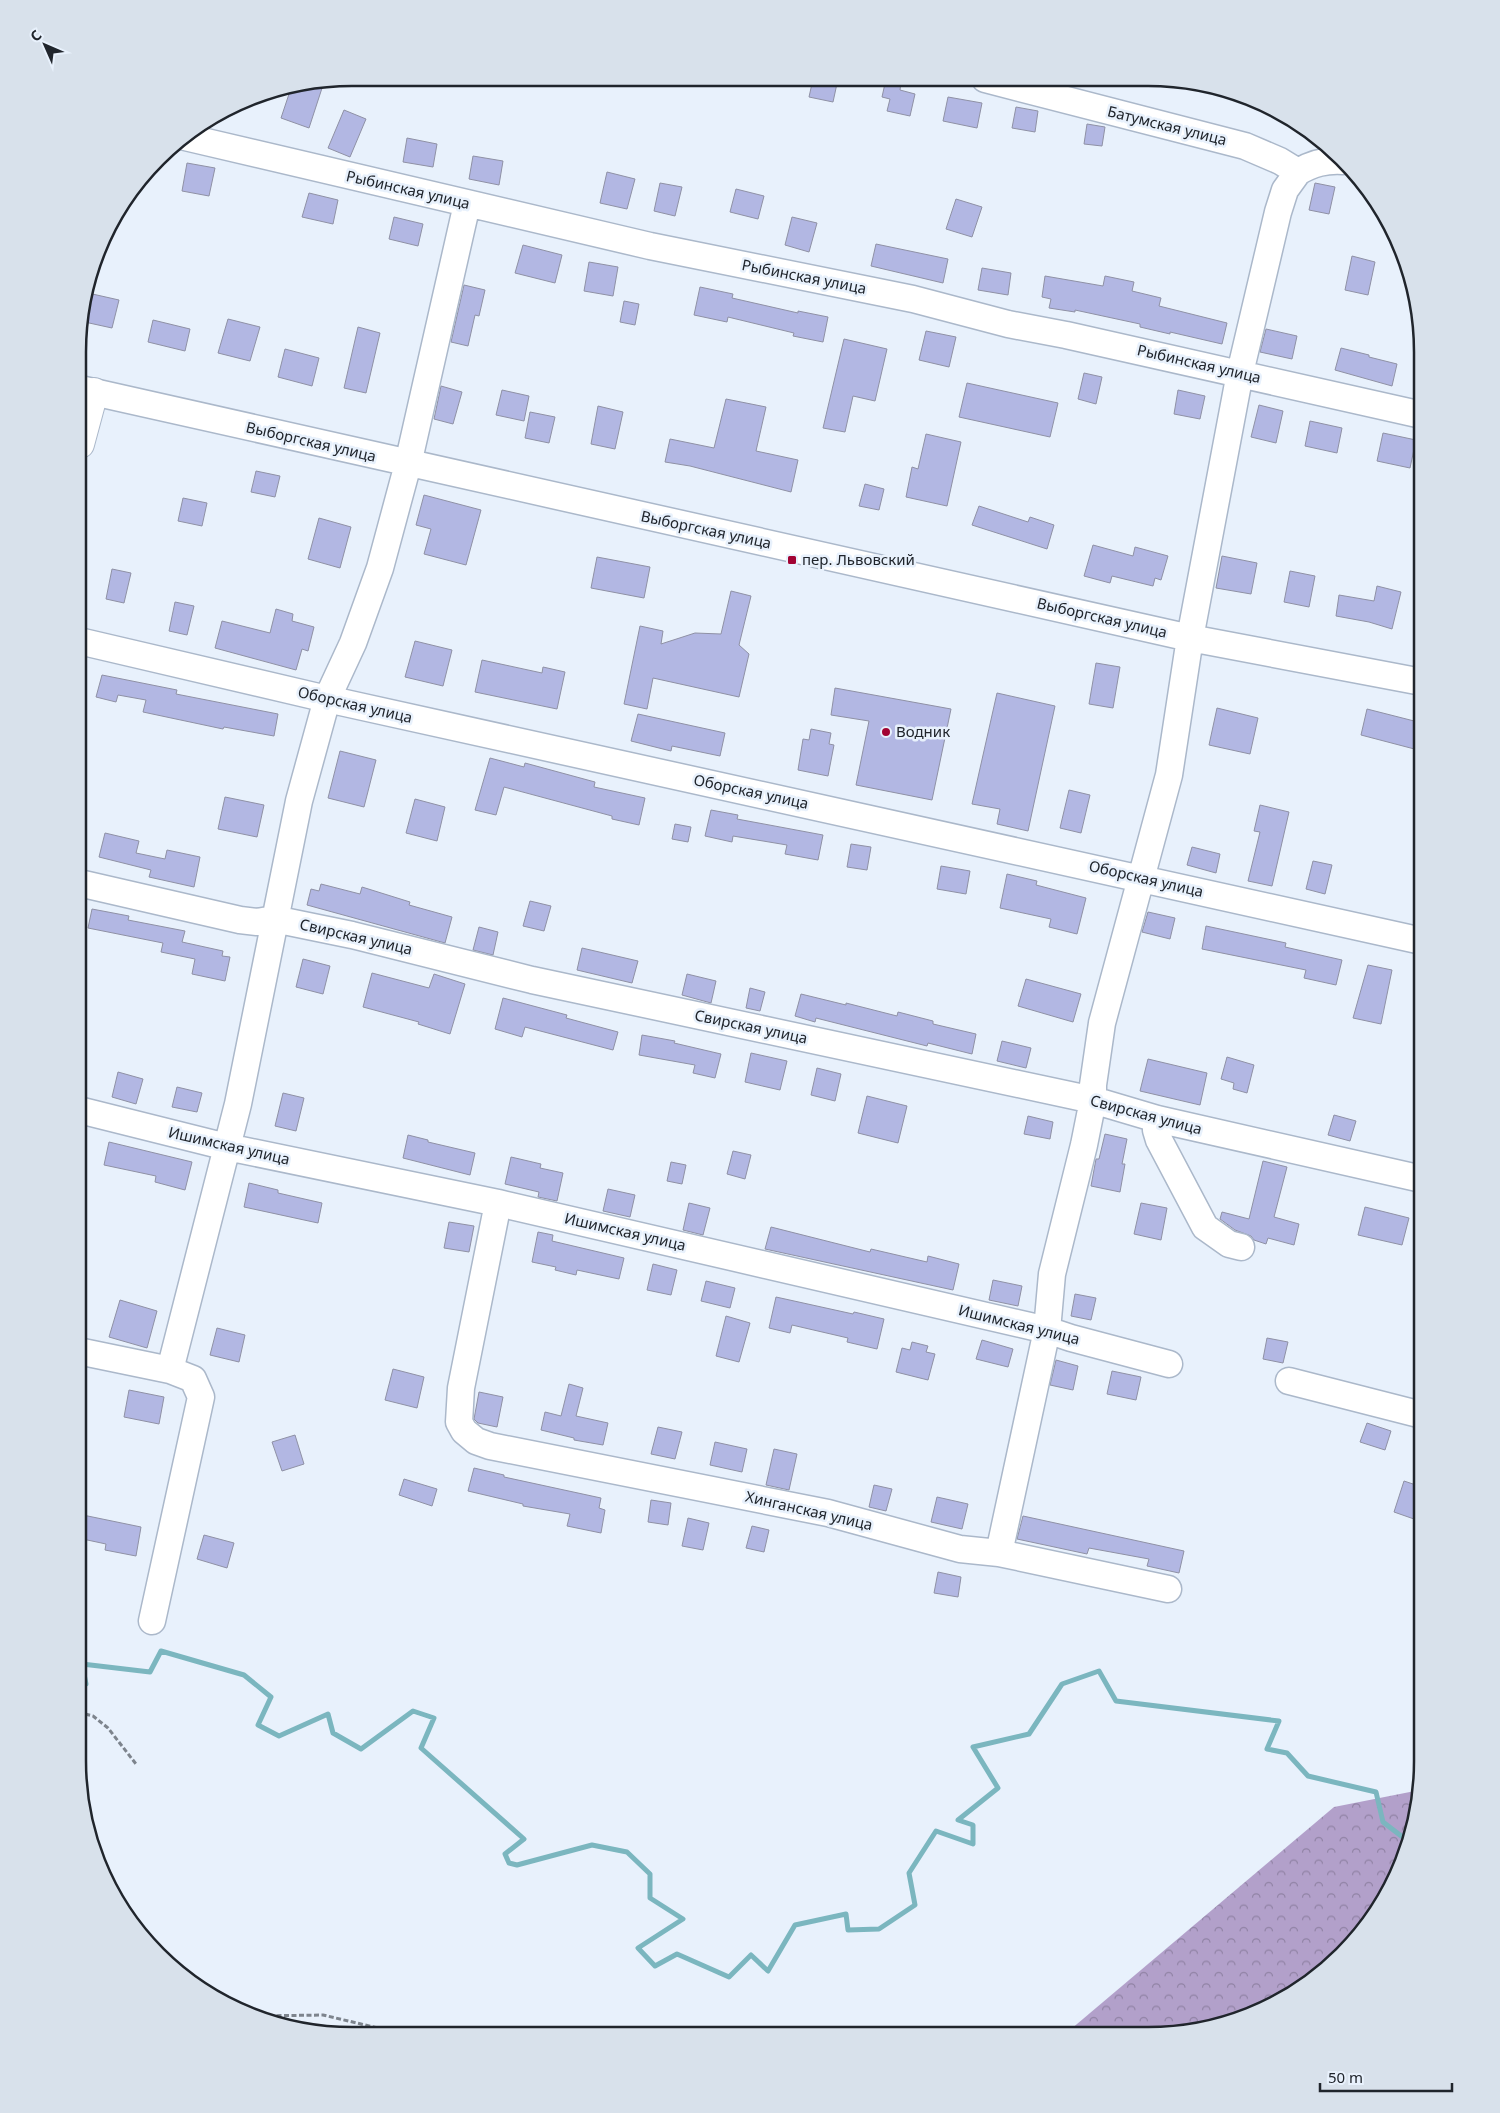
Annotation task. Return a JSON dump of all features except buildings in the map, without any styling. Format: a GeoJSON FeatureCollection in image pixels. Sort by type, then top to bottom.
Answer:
{"type":"FeatureCollection","features":[{"type":"Feature","properties":{"kind":"street","name":"Батумская улица"},"geometry":{"type":"LineString","coordinates":[[1012,86],[1245,146],[1280,161],[1298,172]]}},
{"type":"Feature","properties":{"kind":"street","name":"Рыбинская улица"},"geometry":{"type":"LineString","coordinates":[[193,139],[650,246],[913,298],[1008,324],[1240,373],[1414,413]]}},
{"type":"Feature","properties":{"kind":"street"},"geometry":{"type":"LineString","coordinates":[[999,1553],[1047,1330],[1052,1274],[1084,1146],[1093,1100],[1093,1085],[1102,1023],[1169,776],[1190,638],[1240,373],[1285,190],[1298,172],[1308,165],[1332,160]]}},
{"type":"Feature","properties":{"kind":"street"},"geometry":{"type":"LineString","coordinates":[[170,1370],[240,1095],[299,800],[327,699],[353,644],[380,568],[408,464],[467,204]]}},
{"type":"Feature","properties":{"kind":"street","name":"Выборгская улица"},"geometry":{"type":"LineString","coordinates":[[87,391],[1190,638],[1414,680]]}},
{"type":"Feature","properties":{"kind":"street","name":"Оборская улица"},"geometry":{"type":"LineString","coordinates":[[86,643],[327,699],[1414,938]]}},
{"type":"Feature","properties":{"kind":"street","name":"Свирская улица"},"geometry":{"type":"LineString","coordinates":[[86,885],[240,920],[256,922],[274,919],[352,935],[532,980],[1093,1100],[1157,1119],[1414,1177]]}},
{"type":"Feature","properties":{"kind":"street","name":"Ишимская улица"},"geometry":{"type":"LineString","coordinates":[[86,1112],[227,1147],[498,1203],[1047,1330],[1169,1364]]}},
{"type":"Feature","properties":{"kind":"street"},"geometry":{"type":"LineString","coordinates":[[1157,1119],[1159,1140],[1205,1227],[1222,1240],[1241,1247]]}},
{"type":"Feature","properties":{"kind":"street","name":"Хинганская улица"},"geometry":{"type":"LineString","coordinates":[[498,1203],[461,1388],[459,1422],[464,1431],[476,1441],[490,1446],[767,1500],[960,1549],[999,1553],[1168,1589]]}},
{"type":"Feature","properties":{"kind":"street"},"geometry":{"type":"LineString","coordinates":[[86,1353],[170,1370],[192,1379],[201,1397],[152,1621]]}},
{"type":"Feature","properties":{"kind":"street"},"geometry":{"type":"LineString","coordinates":[[1289,1381],[1414,1413]]}},
{"type":"Feature","properties":{"kind":"path"},"geometry":{"type":"LineString","coordinates":[[86,1714],[93,1716],[108,1728],[136,1764]]}},
{"type":"Feature","properties":{"kind":"path"},"geometry":{"type":"LineString","coordinates":[[276,2016],[323,2016],[373,2027]]}},
{"type":"Feature","properties":{"kind":"green space"},"geometry":{"type":"Polygon","coordinates":[[[1412,1792],[1409,1813],[1400,1847],[1378,1894],[1348,1936],[1310,1972],[1281,1991],[1250,2007],[1200,2022],[1148,2027],[1073,2027],[1334,1807],[1412,1792]]]}},
{"type":"Feature","properties":{"kind":"waterway"},"geometry":{"type":"LineString","coordinates":[[86,1664],[150,1672],[161,1651],[244,1675],[271,1697],[258,1725],[279,1736],[328,1714],[333,1733],[361,1749],[413,1711],[434,1718],[421,1748],[524,1839],[505,1854],[509,1863],[517,1865],[592,1845],[627,1852],[650,1874],[650,1898],[683,1919],[638,1948],[655,1966],[677,1954],[729,1977],[751,1955],[768,1971],[795,1925],[846,1914],[848,1930],[879,1929],[915,1905],[909,1873],[936,1831],[973,1844],[973,1825],[958,1820],[998,1788],[973,1747],[1029,1734],[1062,1684],[1099,1671],[1116,1701],[1279,1721],[1267,1749],[1287,1753],[1308,1776],[1376,1792],[1383,1822],[1403,1837]]}},
{"type":"Feature","properties":{"kind":"place","name":"пер. Львовский"},"geometry":{"type":"Point","coordinates":[792,560]}},
{"type":"Feature","properties":{"kind":"place","name":"Водник"},"geometry":{"type":"Point","coordinates":[886,732]}}]}
